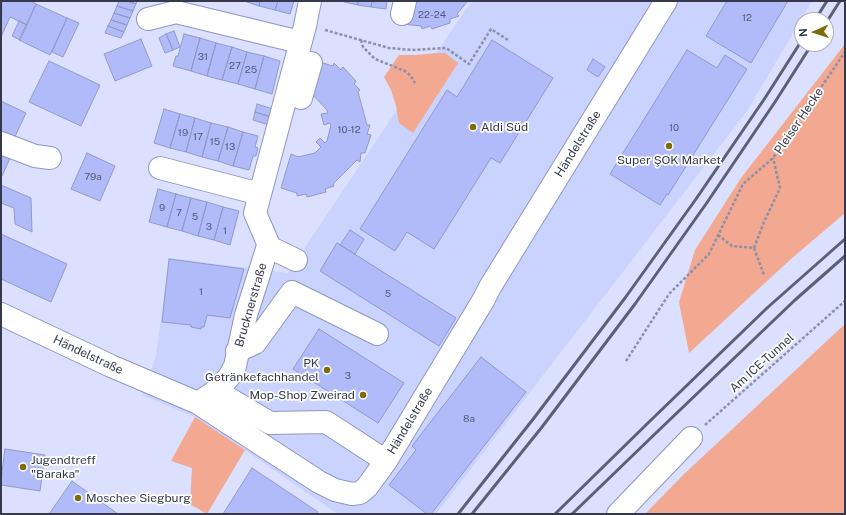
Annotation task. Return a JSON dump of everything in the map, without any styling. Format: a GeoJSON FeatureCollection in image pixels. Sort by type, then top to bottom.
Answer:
{"type":"FeatureCollection","features":[{"type":"Feature","properties":{"kind":"street","name":"Brucknerstraße"},"geometry":{"type":"LineString","coordinates":[[198,403],[216,391],[229,377],[234,366],[246,315],[267,249],[268,242],[255,213],[310,1]]}},
{"type":"Feature","properties":{"kind":"street","name":"Händelstraße"},"geometry":{"type":"LineString","coordinates":[[1,314],[111,366],[198,403],[319,482],[335,490],[352,494],[360,493],[367,487],[386,461],[490,287],[666,1]]}},
{"type":"Feature","properties":{"kind":"street"},"geometry":{"type":"LineString","coordinates":[[148,19],[176,12],[302,34]]}},
{"type":"Feature","properties":{"kind":"street"},"geometry":{"type":"LineString","coordinates":[[281,115],[297,106],[301,99],[310,63]]}},
{"type":"Feature","properties":{"kind":"street"},"geometry":{"type":"LineString","coordinates":[[1,143],[35,156],[50,158]]}},
{"type":"Feature","properties":{"kind":"street"},"geometry":{"type":"LineString","coordinates":[[160,168],[260,194]]}},
{"type":"Feature","properties":{"kind":"street"},"geometry":{"type":"LineString","coordinates":[[267,249],[273,249],[296,260]]}},
{"type":"Feature","properties":{"kind":"street"},"geometry":{"type":"LineString","coordinates":[[238,351],[254,343],[292,292],[377,334]]}},
{"type":"Feature","properties":{"kind":"street"},"geometry":{"type":"LineString","coordinates":[[216,391],[270,423],[326,422],[386,461]]}},
{"type":"Feature","properties":{"kind":"street"},"geometry":{"type":"LineString","coordinates":[[618,514],[692,438]]}},
{"type":"Feature","properties":{"kind":"path"},"geometry":{"type":"LineString","coordinates":[[302,34],[361,40],[389,48],[412,50],[446,48],[469,64],[491,29],[508,40]]}},
{"type":"Feature","properties":{"kind":"path"},"geometry":{"type":"LineString","coordinates":[[361,40],[364,47],[375,59],[405,71],[411,76],[415,83]]}},
{"type":"Feature","properties":{"kind":"path","name":"Pleiser Hecke"},"geometry":{"type":"LineString","coordinates":[[626,361],[669,294],[709,254],[743,184],[773,158],[845,52]]}},
{"type":"Feature","properties":{"kind":"path"},"geometry":{"type":"LineString","coordinates":[[764,275],[754,248],[780,188],[773,158]]}},
{"type":"Feature","properties":{"kind":"path"},"geometry":{"type":"LineString","coordinates":[[718,235],[732,246],[754,248]]}},
{"type":"Feature","properties":{"kind":"path","name":"Am ICE-Tunnel"},"geometry":{"type":"LineString","coordinates":[[692,438],[845,301]]}},
{"type":"Feature","properties":{"kind":"shaded area"},"geometry":{"type":"Polygon","coordinates":[[[472,1],[812,1],[806,12],[794,12],[794,31],[747,111],[436,514],[335,514],[336,513],[195,417],[142,395],[156,356],[169,258],[288,273],[472,1]]]}},
{"type":"Feature","properties":{"kind":"shaded area"},"geometry":{"type":"Polygon","coordinates":[[[845,44],[845,213],[791,259],[689,353],[679,302],[695,250],[741,178],[845,44]]]}},
{"type":"Feature","properties":{"kind":"shaded area"},"geometry":{"type":"Polygon","coordinates":[[[445,53],[458,63],[413,133],[399,123],[391,90],[384,77],[399,55],[445,53]]]}},
{"type":"Feature","properties":{"kind":"shaded area"},"geometry":{"type":"Polygon","coordinates":[[[845,324],[845,514],[645,514],[683,475],[845,324]]]}},
{"type":"Feature","properties":{"kind":"shaded area"},"geometry":{"type":"Polygon","coordinates":[[[195,417],[245,450],[207,514],[190,504],[192,468],[171,461],[195,417]]]}},
{"type":"Feature","properties":{"kind":"building"},"geometry":{"type":"Polygon","coordinates":[[[2,1],[31,1],[36,4],[27,25],[10,17],[1,37],[2,1]]]}},
{"type":"Feature","properties":{"kind":"building"},"geometry":{"type":"Polygon","coordinates":[[[119,1],[127,1],[136,4],[133,11],[117,6],[119,1]]]}},
{"type":"Feature","properties":{"kind":"building"},"geometry":{"type":"Polygon","coordinates":[[[127,1],[137,1],[136,4],[127,1]]]}},
{"type":"Feature","properties":{"kind":"building"},"geometry":{"type":"Polygon","coordinates":[[[244,1],[260,1],[259,6],[244,1]]]}},
{"type":"Feature","properties":{"kind":"building"},"geometry":{"type":"Polygon","coordinates":[[[260,1],[278,1],[275,10],[259,6],[260,1]]]}},
{"type":"Feature","properties":{"kind":"building"},"geometry":{"type":"Polygon","coordinates":[[[278,1],[294,1],[290,14],[275,10],[278,1]]]}},
{"type":"Feature","properties":{"kind":"building"},"geometry":{"type":"Polygon","coordinates":[[[358,1],[358,5],[344,2],[358,1]]]}},
{"type":"Feature","properties":{"kind":"building"},"geometry":{"type":"Polygon","coordinates":[[[358,1],[372,1],[371,7],[358,5],[358,1]]]}},
{"type":"Feature","properties":{"kind":"building"},"geometry":{"type":"Polygon","coordinates":[[[372,1],[387,1],[386,9],[371,7],[372,1]]]}},
{"type":"Feature","properties":{"kind":"building"},"geometry":{"type":"Polygon","coordinates":[[[408,1],[468,1],[457,14],[459,16],[450,19],[450,23],[432,29],[430,26],[422,29],[421,26],[403,24],[408,1]]]}},
{"type":"Feature","properties":{"kind":"building"},"geometry":{"type":"Polygon","coordinates":[[[727,1],[788,1],[751,63],[706,36],[727,1]]]}},
{"type":"Feature","properties":{"kind":"building"},"geometry":{"type":"Polygon","coordinates":[[[36,4],[67,18],[50,55],[19,40],[36,4]]]}},
{"type":"Feature","properties":{"kind":"building"},"geometry":{"type":"Polygon","coordinates":[[[117,6],[133,11],[130,18],[114,13],[117,6]]]}},
{"type":"Feature","properties":{"kind":"building"},"geometry":{"type":"Polygon","coordinates":[[[114,13],[130,18],[127,25],[111,20],[114,13]]]}},
{"type":"Feature","properties":{"kind":"building"},"geometry":{"type":"Polygon","coordinates":[[[67,18],[79,23],[63,57],[52,52],[67,18]]]}},
{"type":"Feature","properties":{"kind":"building"},"geometry":{"type":"Polygon","coordinates":[[[111,20],[127,25],[124,32],[108,26],[111,20]]]}},
{"type":"Feature","properties":{"kind":"building"},"geometry":{"type":"Polygon","coordinates":[[[19,21],[27,25],[20,40],[12,36],[19,21]]]}},
{"type":"Feature","properties":{"kind":"building"},"geometry":{"type":"Polygon","coordinates":[[[108,26],[124,32],[121,38],[105,33],[108,26]]]}},
{"type":"Feature","properties":{"kind":"building"},"geometry":{"type":"Polygon","coordinates":[[[174,31],[180,47],[173,50],[166,34],[174,31]]]}},
{"type":"Feature","properties":{"kind":"building"},"geometry":{"type":"Polygon","coordinates":[[[166,34],[173,50],[165,53],[159,38],[166,34]]]}},
{"type":"Feature","properties":{"kind":"building"},"geometry":{"type":"Polygon","coordinates":[[[184,34],[200,38],[191,71],[173,66],[176,56],[178,56],[184,34]]]}},
{"type":"Feature","properties":{"kind":"building"},"geometry":{"type":"Polygon","coordinates":[[[200,38],[216,43],[207,76],[191,71],[200,38]]]}},
{"type":"Feature","properties":{"kind":"building"},"geometry":{"type":"Polygon","coordinates":[[[141,39],[152,66],[115,81],[104,54],[141,39]]]}},
{"type":"Feature","properties":{"kind":"building","name":"Aldi Süd"},"geometry":{"type":"Polygon","coordinates":[[[492,40],[553,78],[500,163],[491,158],[434,249],[407,232],[395,251],[360,229],[447,90],[457,97],[492,40]]]}},
{"type":"Feature","properties":{"kind":"building"},"geometry":{"type":"Polygon","coordinates":[[[216,43],[232,47],[222,80],[207,76],[216,43]]]}},
{"type":"Feature","properties":{"kind":"building"},"geometry":{"type":"Polygon","coordinates":[[[232,47],[247,52],[238,84],[222,80],[232,47]]]}},
{"type":"Feature","properties":{"kind":"building"},"geometry":{"type":"Polygon","coordinates":[[[687,50],[717,68],[725,55],[747,69],[668,195],[667,194],[660,205],[610,174],[687,50]]]}},
{"type":"Feature","properties":{"kind":"building"},"geometry":{"type":"Polygon","coordinates":[[[247,52],[264,56],[255,89],[238,84],[247,52]]]}},
{"type":"Feature","properties":{"kind":"building"},"geometry":{"type":"Polygon","coordinates":[[[264,56],[280,61],[272,94],[255,89],[264,56]]]}},
{"type":"Feature","properties":{"kind":"building"},"geometry":{"type":"Polygon","coordinates":[[[593,59],[605,67],[598,77],[587,70],[593,59]]]}},
{"type":"Feature","properties":{"kind":"building"},"geometry":{"type":"Polygon","coordinates":[[[49,61],[100,85],[81,126],[29,102],[49,61]]]}},
{"type":"Feature","properties":{"kind":"building"},"geometry":{"type":"Polygon","coordinates":[[[316,61],[333,66],[334,63],[341,70],[343,67],[356,81],[354,84],[360,90],[358,92],[367,125],[370,125],[367,134],[371,135],[365,153],[361,153],[360,162],[357,160],[333,184],[334,186],[325,189],[326,192],[307,197],[306,194],[297,196],[297,193],[281,188],[291,154],[298,157],[315,153],[321,147],[316,142],[320,138],[325,143],[327,141],[331,125],[330,123],[324,125],[321,114],[328,113],[327,110],[315,97],[307,95],[316,61]]]}},
{"type":"Feature","properties":{"kind":"building"},"geometry":{"type":"Polygon","coordinates":[[[1,101],[26,113],[12,143],[1,138],[1,101]]]}},
{"type":"Feature","properties":{"kind":"building"},"geometry":{"type":"Polygon","coordinates":[[[257,104],[273,109],[271,117],[255,112],[257,104]]]}},
{"type":"Feature","properties":{"kind":"building"},"geometry":{"type":"Polygon","coordinates":[[[164,109],[180,114],[170,148],[154,143],[164,109]]]}},
{"type":"Feature","properties":{"kind":"building"},"geometry":{"type":"Polygon","coordinates":[[[255,112],[271,117],[269,125],[253,120],[255,112]]]}},
{"type":"Feature","properties":{"kind":"building"},"geometry":{"type":"Polygon","coordinates":[[[180,114],[195,118],[186,152],[170,148],[180,114]]]}},
{"type":"Feature","properties":{"kind":"building"},"geometry":{"type":"Polygon","coordinates":[[[195,118],[211,123],[202,157],[186,152],[195,118]]]}},
{"type":"Feature","properties":{"kind":"building"},"geometry":{"type":"Polygon","coordinates":[[[211,123],[228,127],[218,161],[202,157],[211,123]]]}},
{"type":"Feature","properties":{"kind":"building"},"geometry":{"type":"Polygon","coordinates":[[[228,127],[243,132],[233,166],[218,161],[228,127]]]}},
{"type":"Feature","properties":{"kind":"building"},"geometry":{"type":"Polygon","coordinates":[[[243,132],[258,136],[255,147],[258,148],[256,156],[253,156],[249,170],[233,166],[243,132]]]}},
{"type":"Feature","properties":{"kind":"building"},"geometry":{"type":"Polygon","coordinates":[[[1,149],[12,154],[1,178],[1,149]]]}},
{"type":"Feature","properties":{"kind":"building"},"geometry":{"type":"Polygon","coordinates":[[[87,153],[115,166],[100,201],[71,189],[87,153]]]}},
{"type":"Feature","properties":{"kind":"building"},"geometry":{"type":"Polygon","coordinates":[[[1,185],[31,198],[32,232],[15,224],[14,208],[1,203],[1,185]]]}},
{"type":"Feature","properties":{"kind":"building"},"geometry":{"type":"Polygon","coordinates":[[[158,189],[176,194],[167,227],[149,222],[158,189]]]}},
{"type":"Feature","properties":{"kind":"building"},"geometry":{"type":"Polygon","coordinates":[[[176,194],[191,198],[182,231],[167,227],[176,194]]]}},
{"type":"Feature","properties":{"kind":"building"},"geometry":{"type":"Polygon","coordinates":[[[191,198],[207,202],[198,236],[182,231],[191,198]]]}},
{"type":"Feature","properties":{"kind":"building"},"geometry":{"type":"Polygon","coordinates":[[[207,202],[223,207],[214,240],[198,236],[207,202]]]}},
{"type":"Feature","properties":{"kind":"building"},"geometry":{"type":"Polygon","coordinates":[[[223,207],[239,211],[230,245],[214,240],[223,207]]]}},
{"type":"Feature","properties":{"kind":"building"},"geometry":{"type":"Polygon","coordinates":[[[350,230],[364,239],[355,254],[340,245],[350,230]]]}},
{"type":"Feature","properties":{"kind":"building"},"geometry":{"type":"Polygon","coordinates":[[[1,234],[67,264],[51,302],[1,279],[1,234]]]}},
{"type":"Feature","properties":{"kind":"building"},"geometry":{"type":"Polygon","coordinates":[[[337,243],[456,318],[439,346],[320,271],[337,243]]]}},
{"type":"Feature","properties":{"kind":"building"},"geometry":{"type":"Polygon","coordinates":[[[169,259],[244,269],[230,318],[207,315],[204,327],[201,327],[201,329],[191,327],[191,325],[162,322],[169,259]]]}},
{"type":"Feature","properties":{"kind":"building"},"geometry":{"type":"Polygon","coordinates":[[[319,329],[404,383],[378,423],[293,369],[319,329]]]}},
{"type":"Feature","properties":{"kind":"building"},"geometry":{"type":"Polygon","coordinates":[[[481,357],[526,392],[431,514],[427,514],[389,485],[416,450],[412,446],[481,357]]]}},
{"type":"Feature","properties":{"kind":"building","name":"Jugendtreff \"Baraka\""},"geometry":{"type":"Polygon","coordinates":[[[5,449],[45,455],[40,491],[1,485],[5,449]]]}},
{"type":"Feature","properties":{"kind":"building"},"geometry":{"type":"Polygon","coordinates":[[[252,468],[318,512],[316,514],[223,514],[252,468]]]}},
{"type":"Feature","properties":{"kind":"building","name":"Moschee Siegburg"},"geometry":{"type":"Polygon","coordinates":[[[72,481],[118,514],[49,514],[72,481]]]}},
{"type":"Feature","properties":{"kind":"railway"},"geometry":{"type":"LineString","coordinates":[[820,12],[827,1]]}},
{"type":"Feature","properties":{"kind":"railway"},"geometry":{"type":"LineString","coordinates":[[833,12],[840,1]]}},
{"type":"Feature","properties":{"kind":"railway"},"geometry":{"type":"LineString","coordinates":[[458,514],[534,418],[625,298],[696,199],[794,52]]}},
{"type":"Feature","properties":{"kind":"railway"},"geometry":{"type":"LineString","coordinates":[[472,514],[542,427],[635,304],[706,204],[807,52]]}},
{"type":"Feature","properties":{"kind":"railway"},"geometry":{"type":"LineString","coordinates":[[555,514],[767,308],[845,239]]}},
{"type":"Feature","properties":{"kind":"railway"},"geometry":{"type":"LineString","coordinates":[[572,514],[795,300],[845,256]]}},
{"type":"Feature","properties":{"kind":"place","name":"Aldi Süd"},"geometry":{"type":"Point","coordinates":[473,127]}},
{"type":"Feature","properties":{"kind":"place","name":"Super ŞOK Market"},"geometry":{"type":"Point","coordinates":[669,146]}},
{"type":"Feature","properties":{"kind":"place","name":"PK Getränkefachhandel"},"geometry":{"type":"Point","coordinates":[327,370]}},
{"type":"Feature","properties":{"kind":"place","name":"Mop-Shop Zweirad"},"geometry":{"type":"Point","coordinates":[363,395]}},
{"type":"Feature","properties":{"kind":"place","name":"Jugendtreff \"Baraka\""},"geometry":{"type":"Point","coordinates":[23,467]}},
{"type":"Feature","properties":{"kind":"place","name":"Moschee Siegburg"},"geometry":{"type":"Point","coordinates":[78,498]}}]}
